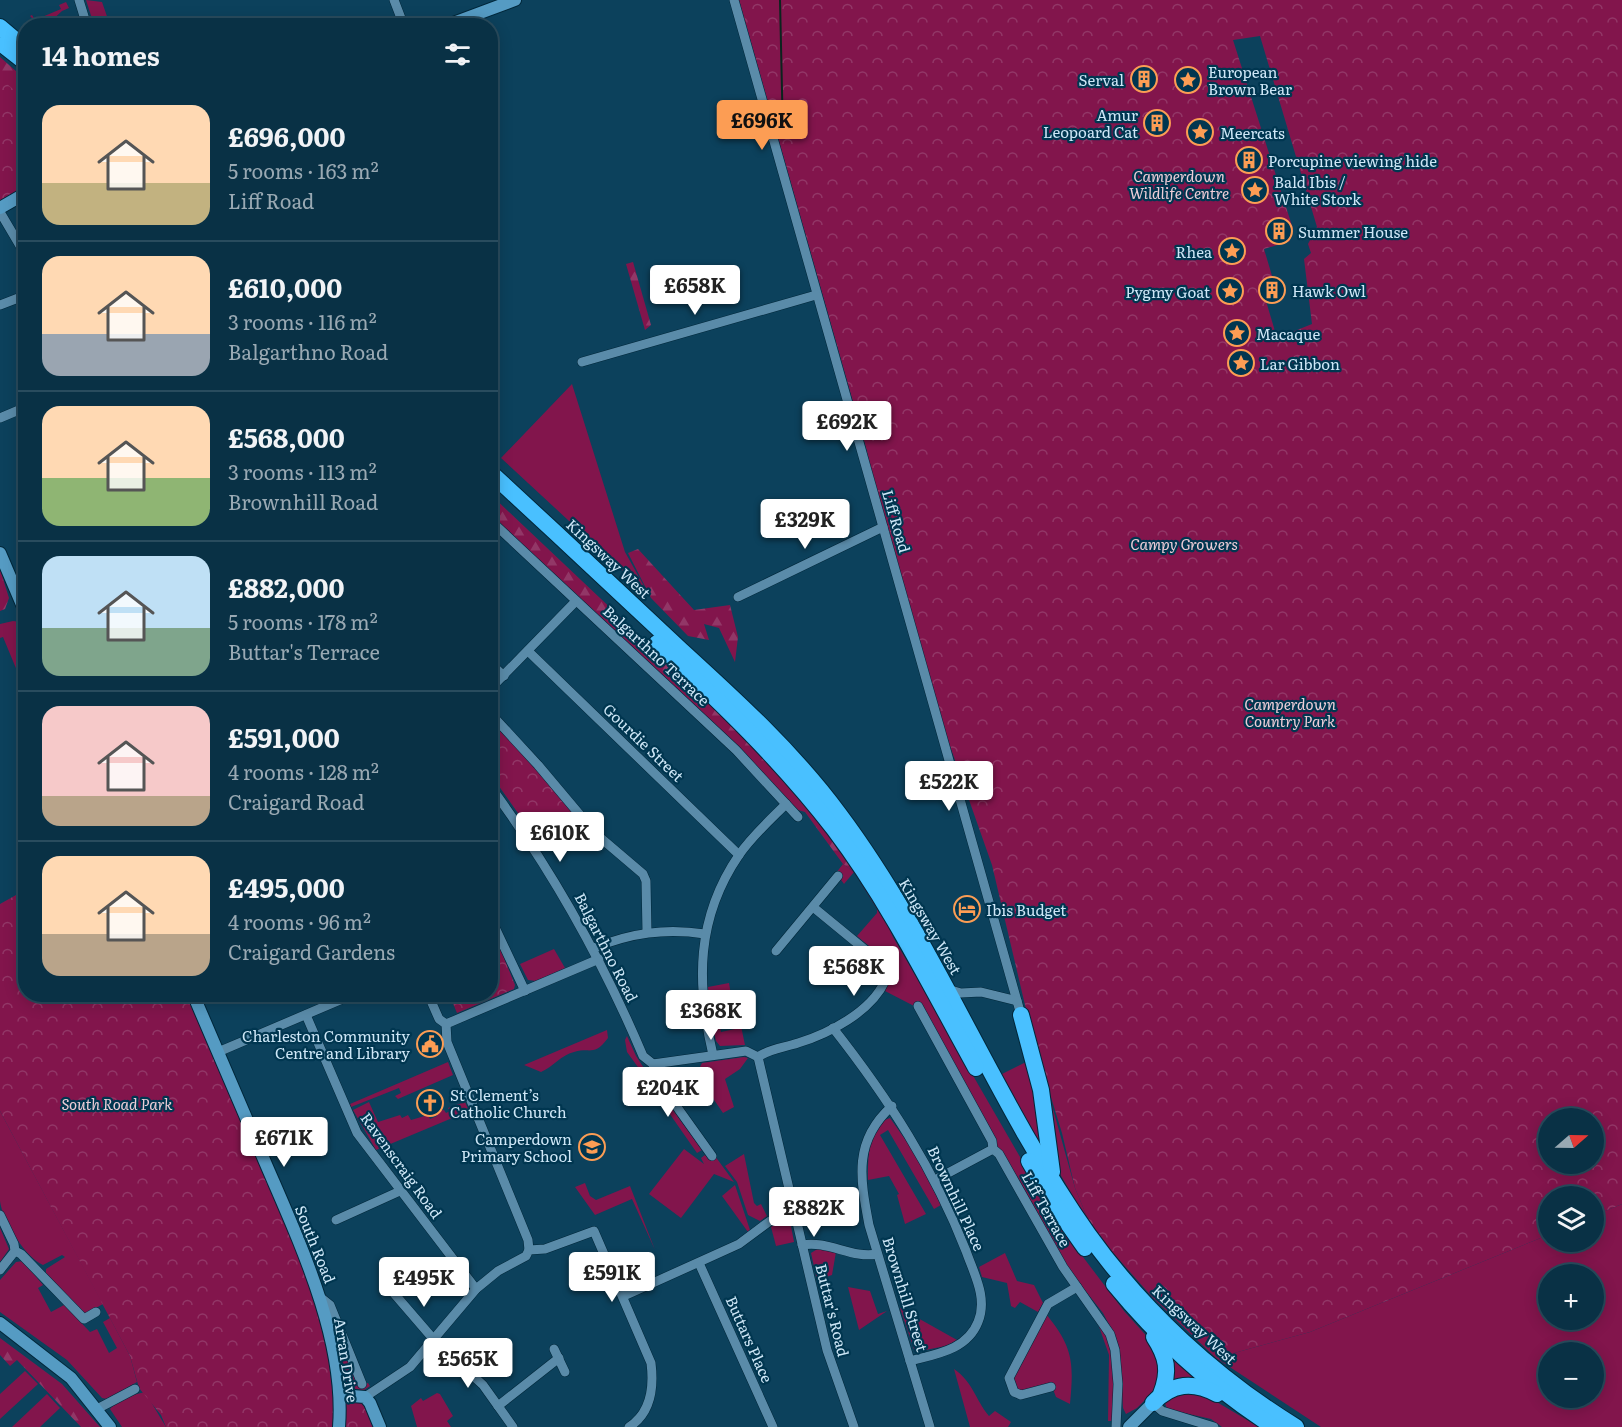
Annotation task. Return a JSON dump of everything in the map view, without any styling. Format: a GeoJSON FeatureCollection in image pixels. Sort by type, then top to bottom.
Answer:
{"type":"FeatureCollection","features":[{"type":"Feature","properties":{"kind":"highway"},"geometry":{"type":"LineString","coordinates":[[0,27],[18,42]]}},
{"type":"Feature","properties":{"kind":"highway"},"geometry":{"type":"LineString","coordinates":[[0,42],[18,57]]}},
{"type":"Feature","properties":{"kind":"highway","name":"Kingsway West"},"geometry":{"type":"LineString","coordinates":[[498,479],[775,738],[838,812],[875,866],[1053,1179],[1088,1234],[1163,1323],[1210,1366],[1265,1408],[1296,1427]]}},
{"type":"Feature","properties":{"kind":"highway","name":"Kingsway West"},"geometry":{"type":"LineString","coordinates":[[498,494],[753,734],[833,828],[884,901],[1054,1204],[1078,1239],[1136,1311],[1201,1373],[1267,1422]]}},
{"type":"Feature","properties":{"kind":"highway"},"geometry":{"type":"LineString","coordinates":[[1019,1008],[1041,1090],[1053,1179]]}},
{"type":"Feature","properties":{"kind":"highway"},"geometry":{"type":"LineString","coordinates":[[1136,1311],[1167,1361],[1166,1383],[1157,1399]]}},
{"type":"Feature","properties":{"kind":"highway"},"geometry":{"type":"LineString","coordinates":[[1157,1399],[1181,1385],[1198,1386],[1267,1422]]}},
{"type":"Feature","properties":{"kind":"street"},"geometry":{"type":"LineString","coordinates":[[79,0],[85,18]]}},
{"type":"Feature","properties":{"kind":"street"},"geometry":{"type":"LineString","coordinates":[[394,0],[401,18]]}},
{"type":"Feature","properties":{"kind":"street"},"geometry":{"type":"LineString","coordinates":[[467,18],[515,0]]}},
{"type":"Feature","properties":{"kind":"street","name":"Liff Road"},"geometry":{"type":"LineString","coordinates":[[734,0],[1019,1008]]}},
{"type":"Feature","properties":{"kind":"street"},"geometry":{"type":"LineString","coordinates":[[18,198],[0,210],[18,242]]}},
{"type":"Feature","properties":{"kind":"street"},"geometry":{"type":"LineString","coordinates":[[582,362],[816,295]]}},
{"type":"Feature","properties":{"kind":"street"},"geometry":{"type":"LineString","coordinates":[[0,305],[18,298]]}},
{"type":"Feature","properties":{"kind":"street"},"geometry":{"type":"LineString","coordinates":[[0,418],[18,410]]}},
{"type":"Feature","properties":{"kind":"street"},"geometry":{"type":"LineString","coordinates":[[738,597],[883,527]]}},
{"type":"Feature","properties":{"kind":"street","name":"Balgarthno Terrace"},"geometry":{"type":"LineString","coordinates":[[498,528],[736,750],[798,817]]}},
{"type":"Feature","properties":{"kind":"street"},"geometry":{"type":"LineString","coordinates":[[0,553],[18,581]]}},
{"type":"Feature","properties":{"kind":"street"},"geometry":{"type":"LineString","coordinates":[[498,682],[576,601]]}},
{"type":"Feature","properties":{"kind":"street","name":"Gourdie Street"},"geometry":{"type":"LineString","coordinates":[[528,651],[739,855]]}},
{"type":"Feature","properties":{"kind":"street"},"geometry":{"type":"LineString","coordinates":[[498,670],[504,676]]}},
{"type":"Feature","properties":{"kind":"street"},"geometry":{"type":"LineString","coordinates":[[498,722],[596,834],[643,874],[646,881],[647,932]]}},
{"type":"Feature","properties":{"kind":"street","name":"Balgarthno Road"},"geometry":{"type":"LineString","coordinates":[[498,797],[538,854],[594,948],[643,1056],[653,1064],[665,1090],[712,1156]]}},
{"type":"Feature","properties":{"kind":"street"},"geometry":{"type":"LineString","coordinates":[[713,1055],[701,993],[705,934],[725,879],[739,855],[786,804]]}},
{"type":"Feature","properties":{"kind":"street"},"geometry":{"type":"LineString","coordinates":[[776,951],[838,876]]}},
{"type":"Feature","properties":{"kind":"street"},"geometry":{"type":"LineString","coordinates":[[653,1064],[746,1051],[758,1057],[770,1049],[796,1044],[833,1028],[872,1000],[881,989],[884,972],[880,962],[813,907]]}},
{"type":"Feature","properties":{"kind":"street"},"geometry":{"type":"LineString","coordinates":[[594,948],[647,932],[681,930],[705,934]]}},
{"type":"Feature","properties":{"kind":"street"},"geometry":{"type":"LineString","coordinates":[[498,934],[525,991]]}},
{"type":"Feature","properties":{"kind":"street"},"geometry":{"type":"LineString","coordinates":[[446,1024],[599,959]]}},
{"type":"Feature","properties":{"kind":"street"},"geometry":{"type":"LineString","coordinates":[[947,989],[961,993],[981,992],[1019,1008]]}},
{"type":"Feature","properties":{"kind":"street","name":"South Road"},"geometry":{"type":"LineString","coordinates":[[196,1002],[320,1297],[330,1305],[362,1384]]}},
{"type":"Feature","properties":{"kind":"street"},"geometry":{"type":"LineString","coordinates":[[218,1052],[336,1002]]}},
{"type":"Feature","properties":{"kind":"street"},"geometry":{"type":"LineString","coordinates":[[432,1002],[439,1019],[446,1024]]}},
{"type":"Feature","properties":{"kind":"street","name":"Liff Terrace"},"geometry":{"type":"LineString","coordinates":[[918,1012],[992,1140],[993,1149],[999,1154],[1077,1287],[1104,1322],[1115,1350],[1118,1384],[1116,1427]]}},
{"type":"Feature","properties":{"kind":"street","name":"Ravenscraig Road"},"geometry":{"type":"LineString","coordinates":[[306,1015],[357,1133],[476,1289]]}},
{"type":"Feature","properties":{"kind":"street"},"geometry":{"type":"LineString","coordinates":[[340,1395],[365,1397],[410,1367],[435,1341],[476,1289],[498,1271],[526,1256],[529,1250],[528,1240],[447,1042],[446,1024]]}},
{"type":"Feature","properties":{"kind":"street","name":"Brownhill Place"},"geometry":{"type":"LineString","coordinates":[[833,1028],[892,1106],[935,1179],[974,1273],[982,1305],[979,1321],[963,1342],[949,1350],[910,1361]]}},
{"type":"Feature","properties":{"kind":"street","name":"Buttar's Road"},"geometry":{"type":"LineString","coordinates":[[758,1057],[827,1350],[854,1427]]}},
{"type":"Feature","properties":{"kind":"street","name":"Brownhill Street"},"geometry":{"type":"LineString","coordinates":[[892,1106],[877,1120],[868,1135],[863,1153],[864,1199],[877,1254],[930,1427]]}},
{"type":"Feature","properties":{"kind":"street"},"geometry":{"type":"LineString","coordinates":[[935,1179],[993,1149]]}},
{"type":"Feature","properties":{"kind":"street"},"geometry":{"type":"LineString","coordinates":[[336,1220],[400,1191]]}},
{"type":"Feature","properties":{"kind":"street"},"geometry":{"type":"LineString","coordinates":[[624,1296],[739,1244],[770,1221],[794,1213]]}},
{"type":"Feature","properties":{"kind":"street"},"geometry":{"type":"LineString","coordinates":[[0,1215],[15,1244],[15,1251],[0,1270]]}},
{"type":"Feature","properties":{"kind":"street"},"geometry":{"type":"LineString","coordinates":[[529,1250],[545,1249],[594,1231],[649,1355],[652,1372],[646,1409],[642,1417],[629,1427]]}},
{"type":"Feature","properties":{"kind":"street"},"geometry":{"type":"LineString","coordinates":[[802,1245],[820,1243],[869,1255],[877,1254]]}},
{"type":"Feature","properties":{"kind":"street"},"geometry":{"type":"LineString","coordinates":[[15,1251],[21,1254],[84,1319],[96,1312]]}},
{"type":"Feature","properties":{"kind":"street","name":"Buttars Place"},"geometry":{"type":"LineString","coordinates":[[699,1263],[773,1427]]}},
{"type":"Feature","properties":{"kind":"street"},"geometry":{"type":"LineString","coordinates":[[393,1275],[385,1283],[435,1341],[471,1373],[513,1427]]}},
{"type":"Feature","properties":{"kind":"street"},"geometry":{"type":"LineString","coordinates":[[1051,1387],[1021,1395],[1014,1392],[1009,1378],[1048,1304],[1077,1287]]}},
{"type":"Feature","properties":{"kind":"street","name":"Arran Drive"},"geometry":{"type":"LineString","coordinates":[[320,1297],[340,1395],[339,1427]]}},
{"type":"Feature","properties":{"kind":"street"},"geometry":{"type":"LineString","coordinates":[[0,1323],[71,1378],[110,1427]]}},
{"type":"Feature","properties":{"kind":"street"},"geometry":{"type":"LineString","coordinates":[[330,1340],[343,1336]]}},
{"type":"Feature","properties":{"kind":"street"},"geometry":{"type":"LineString","coordinates":[[554,1349],[566,1372]]}},
{"type":"Feature","properties":{"kind":"street"},"geometry":{"type":"LineString","coordinates":[[498,1406],[559,1358]]}},
{"type":"Feature","properties":{"kind":"street"},"geometry":{"type":"LineString","coordinates":[[97,1409],[135,1389]]}},
{"type":"Feature","properties":{"kind":"street"},"geometry":{"type":"LineString","coordinates":[[365,1397],[380,1427]]}},
{"type":"Feature","properties":{"kind":"street"},"geometry":{"type":"LineString","coordinates":[[1129,1427],[1157,1399],[1162,1410],[1214,1427]]}},
{"type":"Feature","properties":{"kind":"green space"},"geometry":{"type":"Polygon","coordinates":[[[86,0],[102,2],[108,18],[92,18],[86,0]]]}},
{"type":"Feature","properties":{"kind":"green space","name":"Camperdown Country Park"},"geometry":{"type":"Polygon","coordinates":[[[739,0],[1622,0],[1622,1204],[1604,1211],[1604,1186],[1538,1186],[1538,1239],[1310,1332],[1216,1358],[1153,1298],[1092,1229],[1075,1188],[1062,1133],[1033,1039],[992,865],[950,746],[883,527],[867,451],[739,0]],[[1260,36],[1233,40],[1293,229],[1287,231],[1290,241],[1264,249],[1278,296],[1266,301],[1277,338],[1312,324],[1304,259],[1311,253],[1308,244],[1317,227],[1260,36]]]}},
{"type":"Feature","properties":{"kind":"green space"},"geometry":{"type":"Polygon","coordinates":[[[66,2],[69,8],[54,18],[40,18],[61,9],[59,5],[66,2]]]}},
{"type":"Feature","properties":{"kind":"green space"},"geometry":{"type":"Polygon","coordinates":[[[0,57],[18,73],[18,158],[0,135],[0,57]]]}},
{"type":"Feature","properties":{"kind":"green space"},"geometry":{"type":"Polygon","coordinates":[[[0,78],[18,93],[18,191],[0,202],[0,78]]]}},
{"type":"Feature","properties":{"kind":"green space"},"geometry":{"type":"Polygon","coordinates":[[[633,262],[651,325],[645,330],[626,264],[633,262]]]}},
{"type":"Feature","properties":{"kind":"green space"},"geometry":{"type":"Polygon","coordinates":[[[572,384],[625,552],[649,595],[501,458],[572,384]]]}},
{"type":"Feature","properties":{"kind":"green space"},"geometry":{"type":"Polygon","coordinates":[[[498,502],[748,738],[790,783],[857,870],[854,872],[843,864],[805,812],[795,809],[498,523],[498,502]]]}},
{"type":"Feature","properties":{"kind":"green space"},"geometry":{"type":"Polygon","coordinates":[[[638,549],[694,610],[730,605],[738,637],[735,662],[719,628],[704,624],[709,640],[688,636],[651,598],[628,553],[638,549]]]}},
{"type":"Feature","properties":{"kind":"green space"},"geometry":{"type":"Polygon","coordinates":[[[0,569],[9,598],[5,609],[0,611],[0,569]]]}},
{"type":"Feature","properties":{"kind":"green space"},"geometry":{"type":"Polygon","coordinates":[[[18,622],[18,673],[3,637],[0,638],[0,624],[18,622]]]}},
{"type":"Feature","properties":{"kind":"green space"},"geometry":{"type":"Polygon","coordinates":[[[498,726],[536,766],[574,814],[537,840],[529,828],[531,827],[528,821],[525,823],[498,785],[498,726]]]}},
{"type":"Feature","properties":{"kind":"green space"},"geometry":{"type":"Polygon","coordinates":[[[843,864],[854,872],[844,884],[836,873],[843,864]]]}},
{"type":"Feature","properties":{"kind":"green space"},"geometry":{"type":"Polygon","coordinates":[[[857,870],[881,910],[893,937],[1038,1188],[1083,1257],[1124,1311],[1161,1352],[1163,1382],[1137,1408],[1126,1414],[1123,1408],[1119,1349],[1103,1313],[1065,1265],[914,1006],[885,991],[888,973],[883,960],[857,936],[877,913],[877,909],[854,872],[857,870]]]}},
{"type":"Feature","properties":{"kind":"green space","name":"South Road Park"},"geometry":{"type":"Polygon","coordinates":[[[18,894],[18,1002],[192,1002],[310,1278],[327,1346],[333,1395],[357,1395],[380,1427],[166,1427],[161,1415],[139,1388],[130,1356],[0,1111],[0,904],[18,894]]]}},
{"type":"Feature","properties":{"kind":"green space"},"geometry":{"type":"Polygon","coordinates":[[[498,943],[515,985],[514,989],[498,996],[498,943]]]}},
{"type":"Feature","properties":{"kind":"green space"},"geometry":{"type":"Polygon","coordinates":[[[554,949],[565,968],[536,981],[528,980],[520,964],[554,949]]]}},
{"type":"Feature","properties":{"kind":"green space"},"geometry":{"type":"Polygon","coordinates":[[[729,983],[731,995],[735,997],[745,1045],[720,1046],[716,1041],[713,1028],[720,1027],[721,1032],[735,1029],[732,1012],[721,1015],[722,1020],[712,1023],[708,987],[729,983]]]}},
{"type":"Feature","properties":{"kind":"green space"},"geometry":{"type":"Polygon","coordinates":[[[452,1002],[483,1002],[457,1013],[452,1002]]]}},
{"type":"Feature","properties":{"kind":"green space"},"geometry":{"type":"Polygon","coordinates":[[[607,1030],[608,1038],[599,1048],[569,1054],[541,1072],[524,1065],[607,1030]]]}},
{"type":"Feature","properties":{"kind":"green space"},"geometry":{"type":"Polygon","coordinates":[[[627,1036],[636,1056],[657,1088],[656,1092],[627,1052],[625,1040],[627,1036]]]}},
{"type":"Feature","properties":{"kind":"green space"},"geometry":{"type":"Polygon","coordinates":[[[748,1058],[740,1069],[725,1079],[734,1107],[723,1113],[706,1088],[673,1093],[672,1090],[682,1071],[700,1067],[702,1063],[748,1058]]]}},
{"type":"Feature","properties":{"kind":"green space"},"geometry":{"type":"Polygon","coordinates":[[[448,1062],[453,1075],[398,1099],[395,1096],[401,1093],[399,1088],[351,1107],[350,1104],[448,1062]]]}},
{"type":"Feature","properties":{"kind":"green space"},"geometry":{"type":"Polygon","coordinates":[[[1026,1062],[1038,1099],[1045,1156],[1000,1075],[1026,1062]]]}},
{"type":"Feature","properties":{"kind":"green space"},"geometry":{"type":"Polygon","coordinates":[[[1048,1091],[1075,1188],[1092,1229],[1060,1174],[1048,1091]]]}},
{"type":"Feature","properties":{"kind":"green space"},"geometry":{"type":"Polygon","coordinates":[[[665,1099],[702,1150],[697,1153],[660,1100],[665,1099]]]}},
{"type":"Feature","properties":{"kind":"green space"},"geometry":{"type":"Polygon","coordinates":[[[369,1102],[378,1122],[400,1115],[402,1118],[408,1115],[411,1120],[428,1115],[430,1119],[437,1116],[436,1111],[444,1110],[446,1113],[450,1111],[448,1108],[465,1102],[469,1111],[376,1150],[353,1110],[369,1102]]]}},
{"type":"Feature","properties":{"kind":"green space"},"geometry":{"type":"Polygon","coordinates":[[[0,1111],[103,1304],[85,1314],[46,1274],[46,1269],[65,1257],[62,1255],[43,1265],[36,1261],[22,1247],[5,1218],[0,1201],[0,1111]]]}},
{"type":"Feature","properties":{"kind":"green space"},"geometry":{"type":"Polygon","coordinates":[[[890,1118],[914,1152],[941,1205],[934,1209],[888,1130],[880,1135],[926,1214],[905,1224],[897,1195],[899,1194],[889,1176],[868,1180],[870,1144],[877,1128],[890,1118]]]}},
{"type":"Feature","properties":{"kind":"green space"},"geometry":{"type":"Polygon","coordinates":[[[684,1149],[704,1164],[701,1158],[705,1155],[709,1160],[715,1156],[734,1182],[714,1174],[681,1218],[649,1194],[684,1149]]]}},
{"type":"Feature","properties":{"kind":"green space"},"geometry":{"type":"Polygon","coordinates":[[[744,1154],[754,1203],[757,1206],[761,1204],[767,1216],[760,1221],[748,1215],[737,1182],[725,1166],[744,1154]]]}},
{"type":"Feature","properties":{"kind":"green space"},"geometry":{"type":"Polygon","coordinates":[[[585,1183],[590,1196],[596,1200],[630,1186],[655,1250],[632,1199],[595,1215],[575,1187],[585,1183]]]}},
{"type":"Feature","properties":{"kind":"green space"},"geometry":{"type":"Polygon","coordinates":[[[735,1185],[750,1230],[748,1232],[722,1196],[735,1185]]]}},
{"type":"Feature","properties":{"kind":"green space"},"geometry":{"type":"Polygon","coordinates":[[[1622,1204],[1622,1427],[1321,1427],[1216,1358],[1310,1332],[1538,1239],[1538,1252],[1604,1252],[1604,1211],[1622,1204]]]}},
{"type":"Feature","properties":{"kind":"green space"},"geometry":{"type":"Polygon","coordinates":[[[782,1221],[791,1226],[794,1242],[776,1246],[771,1227],[782,1221]]]}},
{"type":"Feature","properties":{"kind":"green space"},"geometry":{"type":"Polygon","coordinates":[[[0,1228],[9,1249],[0,1262],[0,1228]]]}},
{"type":"Feature","properties":{"kind":"green space"},"geometry":{"type":"Polygon","coordinates":[[[819,1248],[836,1252],[832,1275],[817,1280],[811,1253],[819,1248]]]}},
{"type":"Feature","properties":{"kind":"green space"},"geometry":{"type":"Polygon","coordinates":[[[1005,1253],[1017,1281],[1034,1285],[1043,1303],[1038,1312],[1020,1302],[1015,1308],[1011,1306],[1007,1283],[982,1277],[979,1267],[1005,1253]]]}},
{"type":"Feature","properties":{"kind":"green space"},"geometry":{"type":"Polygon","coordinates":[[[23,1261],[43,1285],[38,1288],[51,1312],[64,1305],[90,1332],[97,1329],[109,1353],[117,1348],[103,1322],[110,1318],[130,1356],[137,1382],[107,1399],[102,1398],[67,1360],[0,1312],[0,1280],[16,1262],[23,1261]]]}},
{"type":"Feature","properties":{"kind":"green space"},"geometry":{"type":"Polygon","coordinates":[[[848,1287],[870,1291],[878,1314],[887,1311],[859,1330],[848,1287]]]}},
{"type":"Feature","properties":{"kind":"green space"},"geometry":{"type":"Polygon","coordinates":[[[900,1308],[957,1340],[946,1346],[915,1352],[900,1308]]]}},
{"type":"Feature","properties":{"kind":"green space"},"geometry":{"type":"Polygon","coordinates":[[[1046,1314],[1062,1336],[1070,1356],[1072,1377],[1070,1404],[1056,1397],[1051,1384],[1027,1392],[1017,1390],[1012,1381],[1046,1314]]]}},
{"type":"Feature","properties":{"kind":"green space"},"geometry":{"type":"Polygon","coordinates":[[[1096,1318],[1112,1355],[1115,1394],[1112,1421],[1108,1421],[1109,1355],[1096,1318]]]}},
{"type":"Feature","properties":{"kind":"green space"},"geometry":{"type":"Polygon","coordinates":[[[0,1338],[62,1384],[100,1427],[81,1427],[17,1360],[10,1366],[0,1355],[0,1338]]]}},
{"type":"Feature","properties":{"kind":"green space"},"geometry":{"type":"Polygon","coordinates":[[[338,1341],[342,1341],[345,1347],[343,1350],[357,1385],[368,1383],[370,1386],[364,1390],[348,1388],[341,1382],[335,1345],[338,1341]]]}},
{"type":"Feature","properties":{"kind":"green space"},"geometry":{"type":"Polygon","coordinates":[[[1167,1348],[1206,1383],[1170,1388],[1167,1348]]]}},
{"type":"Feature","properties":{"kind":"green space"},"geometry":{"type":"Polygon","coordinates":[[[954,1369],[966,1379],[989,1416],[995,1411],[1011,1422],[1008,1427],[970,1427],[954,1369]]]}},
{"type":"Feature","properties":{"kind":"green space"},"geometry":{"type":"Polygon","coordinates":[[[25,1371],[38,1384],[0,1419],[0,1394],[25,1371]]]}},
{"type":"Feature","properties":{"kind":"green space"},"geometry":{"type":"Polygon","coordinates":[[[1182,1387],[1215,1401],[1259,1427],[1222,1427],[1211,1419],[1167,1409],[1164,1400],[1182,1387]]]}},
{"type":"Feature","properties":{"kind":"green space"},"geometry":{"type":"Polygon","coordinates":[[[145,1392],[166,1427],[122,1427],[110,1409],[121,1400],[145,1392]]]}},
{"type":"Feature","properties":{"kind":"green space"},"geometry":{"type":"Polygon","coordinates":[[[437,1393],[440,1394],[453,1416],[447,1421],[451,1427],[417,1427],[411,1406],[421,1398],[423,1401],[437,1393]]]}},
{"type":"Feature","properties":{"kind":"green space"},"geometry":{"type":"Polygon","coordinates":[[[47,1394],[60,1408],[40,1427],[12,1427],[47,1394]]]}},
{"type":"Feature","properties":{"kind":"waterway"},"geometry":{"type":"LineString","coordinates":[[780,0],[783,136]]}},
{"type":"Feature","properties":{"kind":"place","name":"Serval"},"geometry":{"type":"Point","coordinates":[1144,79]}},
{"type":"Feature","properties":{"kind":"place","name":"European Brown Bear"},"geometry":{"type":"Point","coordinates":[1188,80]}},
{"type":"Feature","properties":{"kind":"place","name":"Amur Leopoard Cat"},"geometry":{"type":"Point","coordinates":[1157,123]}},
{"type":"Feature","properties":{"kind":"place","name":"Meercats"},"geometry":{"type":"Point","coordinates":[1200,132]}},
{"type":"Feature","properties":{"kind":"place","name":"Porcupine viewing hide"},"geometry":{"type":"Point","coordinates":[1249,160]}},
{"type":"Feature","properties":{"kind":"place","name":"Bald Ibis / White Stork"},"geometry":{"type":"Point","coordinates":[1255,190]}},
{"type":"Feature","properties":{"kind":"place","name":"Summer House"},"geometry":{"type":"Point","coordinates":[1279,231]}},
{"type":"Feature","properties":{"kind":"place","name":"Rhea"},"geometry":{"type":"Point","coordinates":[1232,251]}},
{"type":"Feature","properties":{"kind":"place","name":"Hawk Owl"},"geometry":{"type":"Point","coordinates":[1272,290]}},
{"type":"Feature","properties":{"kind":"place","name":"Pygmy Goat"},"geometry":{"type":"Point","coordinates":[1230,291]}},
{"type":"Feature","properties":{"kind":"place","name":"Macaque"},"geometry":{"type":"Point","coordinates":[1237,333]}},
{"type":"Feature","properties":{"kind":"place","name":"Lar Gibbon"},"geometry":{"type":"Point","coordinates":[1241,363]}},
{"type":"Feature","properties":{"kind":"place","name":"Ibis Budget"},"geometry":{"type":"Point","coordinates":[967,909]}},
{"type":"Feature","properties":{"kind":"place","name":"Charleston Community Centre and Library"},"geometry":{"type":"Point","coordinates":[430,1044]}},
{"type":"Feature","properties":{"kind":"place","name":"St Clement’s Catholic Church"},"geometry":{"type":"Point","coordinates":[430,1103]}},
{"type":"Feature","properties":{"kind":"place","name":"Camperdown Primary School"},"geometry":{"type":"Point","coordinates":[592,1147]}},
{"type":"Feature","properties":{"kind":"park label","name":"Camperdown Wildlife Centre"},"geometry":{"type":"Point","coordinates":[1179,184]}},
{"type":"Feature","properties":{"kind":"park label","name":"Campy Growers"},"geometry":{"type":"Point","coordinates":[1184,543]}}]}
